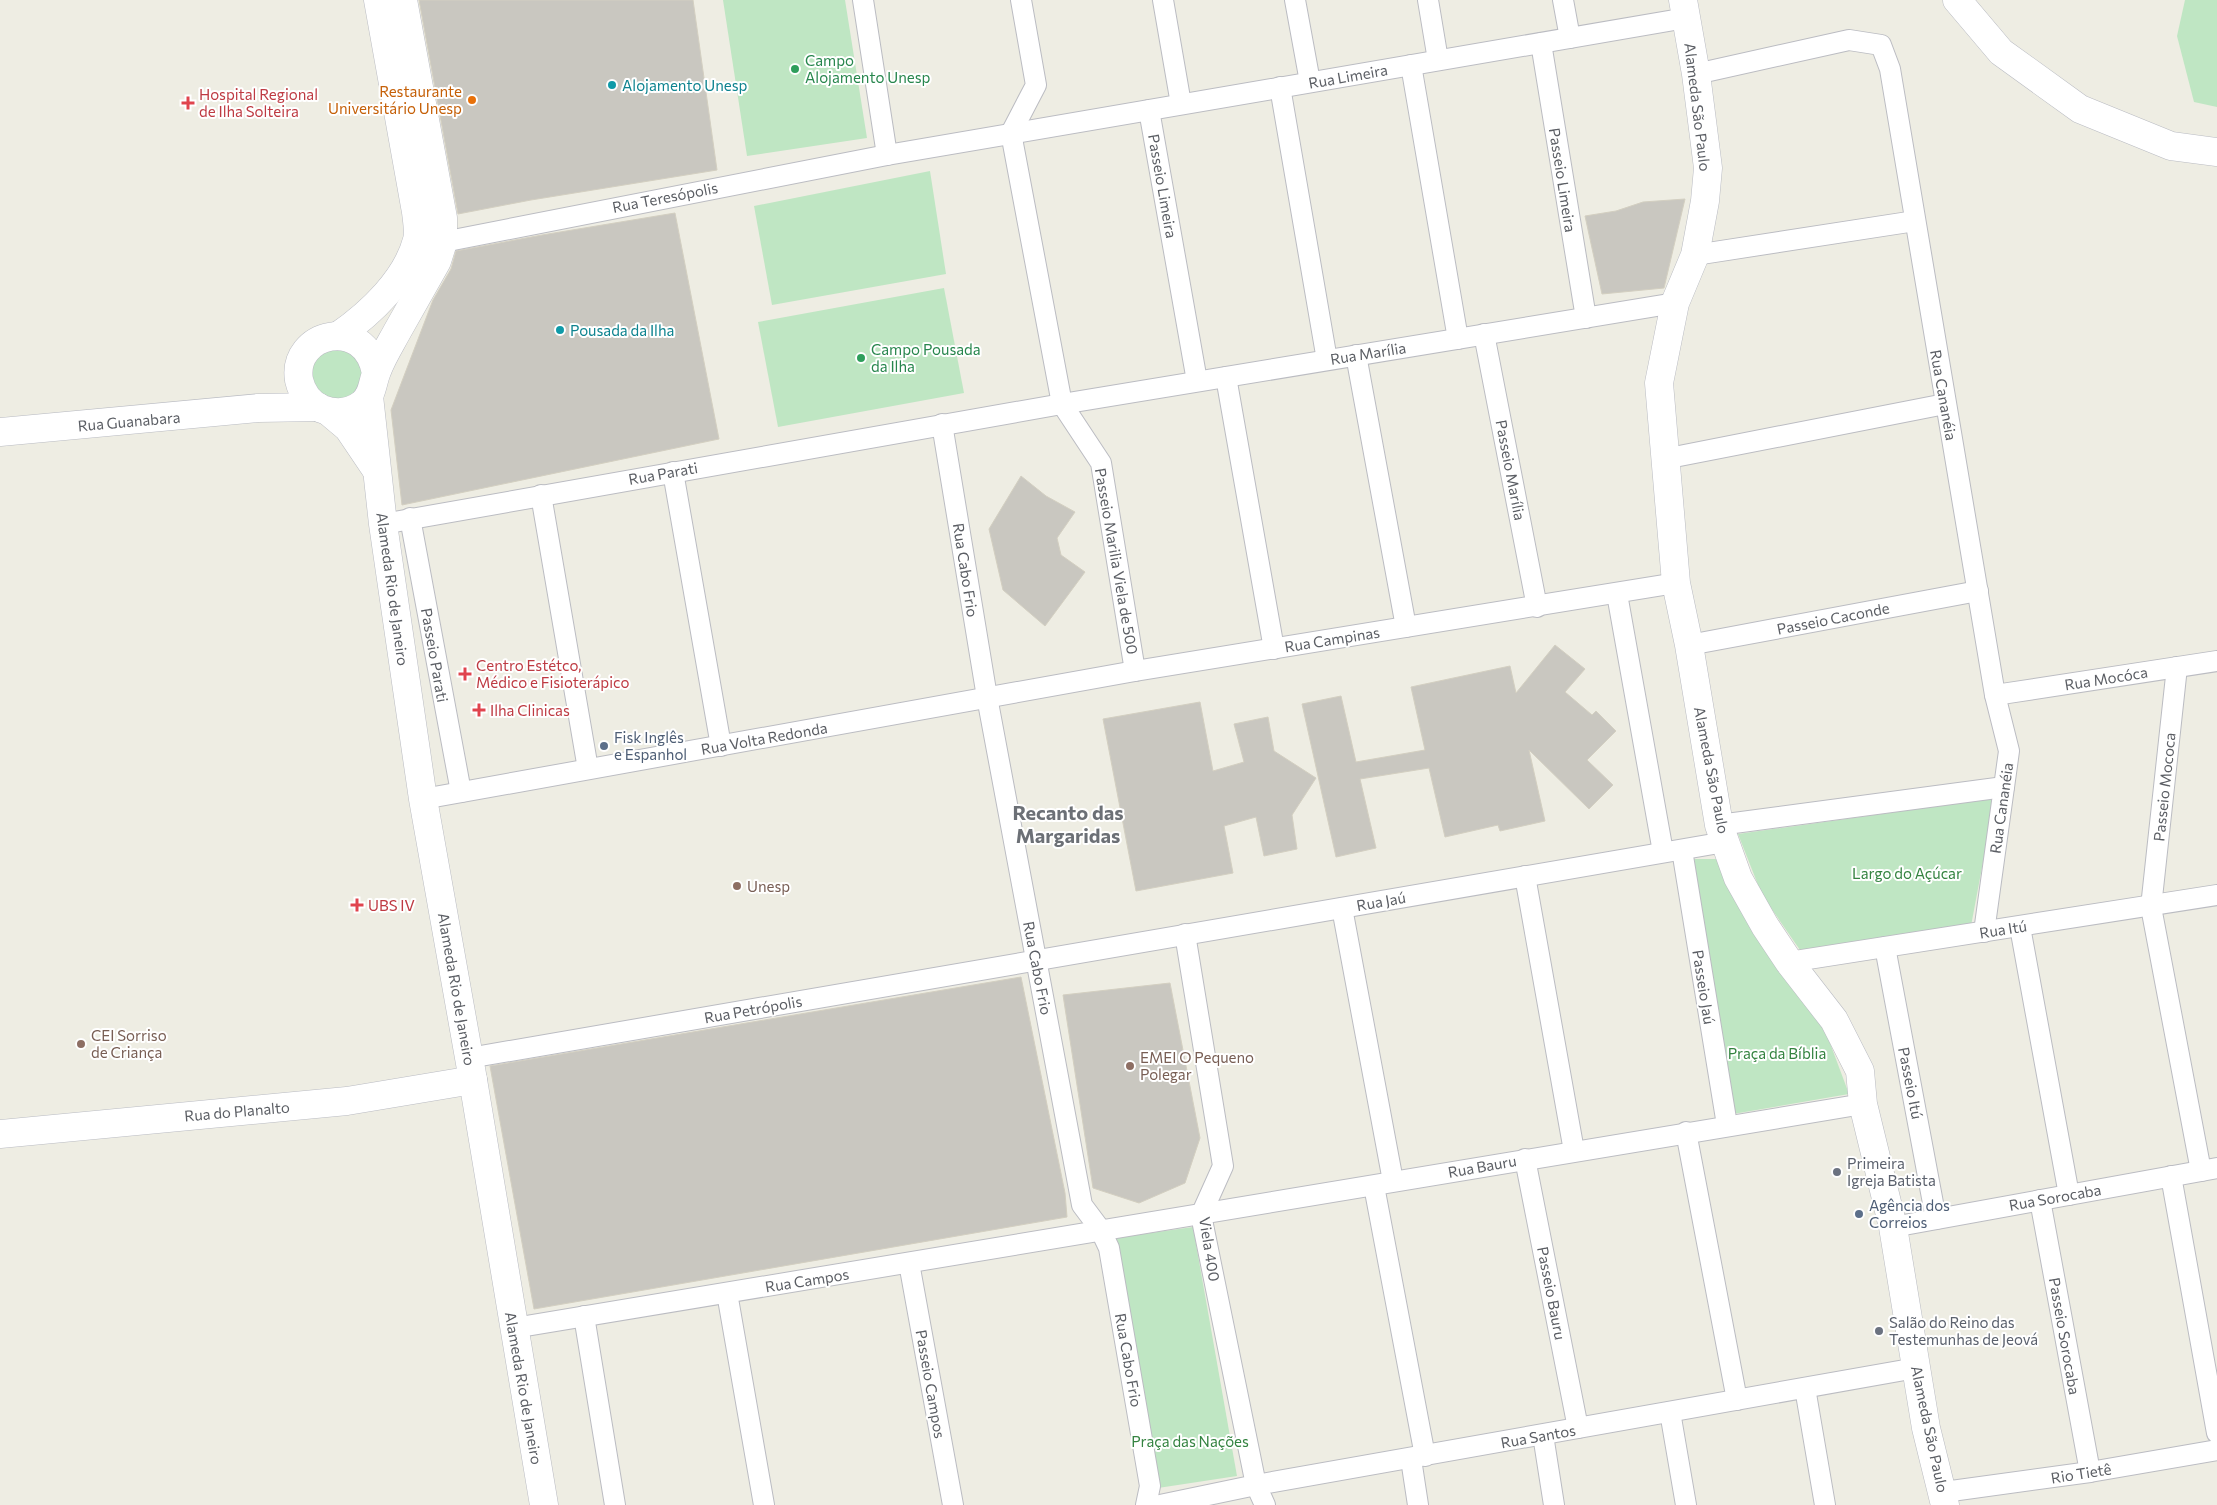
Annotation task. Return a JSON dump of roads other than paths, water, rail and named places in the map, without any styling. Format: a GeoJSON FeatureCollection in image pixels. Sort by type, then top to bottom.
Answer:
{"type":"FeatureCollection","features":[{"type":"Feature","properties":{"kind":"street"},"geometry":{"type":"LineString","coordinates":[[258,408],[299,367],[303,357],[317,341],[338,336],[372,309],[404,268],[418,239],[416,212],[378,0]]}},
{"type":"Feature","properties":{"kind":"street"},"geometry":{"type":"LineString","coordinates":[[324,410],[340,412],[352,410],[362,404],[437,261],[443,242],[443,218],[403,0]]}},
{"type":"Feature","properties":{"kind":"street"},"geometry":{"type":"LineString","coordinates":[[863,0],[887,154]]}},
{"type":"Feature","properties":{"kind":"street"},"geometry":{"type":"LineString","coordinates":[[1021,0],[1036,85],[1011,134],[1062,404]]}},
{"type":"Feature","properties":{"kind":"street"},"geometry":{"type":"LineString","coordinates":[[1164,0],[1181,104]]}},
{"type":"Feature","properties":{"kind":"street"},"geometry":{"type":"LineString","coordinates":[[1296,0],[1310,82]]}},
{"type":"Feature","properties":{"kind":"street"},"geometry":{"type":"LineString","coordinates":[[1428,0],[1438,60]]}},
{"type":"Feature","properties":{"kind":"street"},"geometry":{"type":"LineString","coordinates":[[1563,0],[1570,38]]}},
{"type":"Feature","properties":{"kind":"street"},"geometry":{"type":"LineString","coordinates":[[1957,0],[2001,52],[2080,109],[2170,146],[2217,152]]}},
{"type":"Feature","properties":{"kind":"street","name":"Rua Limeira"},"geometry":{"type":"LineString","coordinates":[[1011,134],[1570,38],[1684,9]]}},
{"type":"Feature","properties":{"kind":"street","name":"Alameda São Paulo"},"geometry":{"type":"LineString","coordinates":[[1684,9],[1696,74],[1708,168],[1705,201],[1695,255],[1675,303],[1659,383],[1676,583],[1689,645],[1722,834],[1738,878],[1765,926],[1789,962],[1834,1020],[1860,1071],[1864,1104],[1893,1227],[1926,1428],[1945,1499]]}},
{"type":"Feature","properties":{"kind":"street","name":"Rua Cananéia"},"geometry":{"type":"LineString","coordinates":[[1696,74],[1849,40],[1881,45],[1890,69],[1995,695],[2009,751],[1984,932]]}},
{"type":"Feature","properties":{"kind":"street","name":"Passeio Limeira"},"geometry":{"type":"LineString","coordinates":[[1540,43],[1586,318]]}},
{"type":"Feature","properties":{"kind":"street"},"geometry":{"type":"LineString","coordinates":[[1411,65],[1458,339]]}},
{"type":"Feature","properties":{"kind":"street"},"geometry":{"type":"LineString","coordinates":[[1280,87],[1327,360]]}},
{"type":"Feature","properties":{"kind":"street","name":"Passeio Limeira"},"geometry":{"type":"LineString","coordinates":[[1149,110],[1197,381]]}},
{"type":"Feature","properties":{"kind":"street","name":"Rua Teresópolis"},"geometry":{"type":"LineString","coordinates":[[443,242],[887,154],[1011,134]]}},
{"type":"Feature","properties":{"kind":"street"},"geometry":{"type":"LineString","coordinates":[[1695,255],[1915,221]]}},
{"type":"Feature","properties":{"kind":"street","name":"Rua Marília"},"geometry":{"type":"LineString","coordinates":[[1062,404],[1675,303]]}},
{"type":"Feature","properties":{"kind":"street","name":"Passeio Marília"},"geometry":{"type":"LineString","coordinates":[[1484,334],[1537,607]]}},
{"type":"Feature","properties":{"kind":"street","name":"Alameda Rio de Janeiro"},"geometry":{"type":"LineString","coordinates":[[338,336],[350,338],[364,347],[374,362],[373,384],[383,524],[423,799],[471,1069],[544,1505]]}},
{"type":"Feature","properties":{"kind":"street"},"geometry":{"type":"LineString","coordinates":[[1356,355],[1406,627]]}},
{"type":"Feature","properties":{"kind":"street","name":"Alameda Rio de Janeiro"},"geometry":{"type":"LineString","coordinates":[[299,367],[299,379],[302,390],[309,400],[348,428],[378,471]]}},
{"type":"Feature","properties":{"kind":"street"},"geometry":{"type":"LineString","coordinates":[[1226,377],[1274,649]]}},
{"type":"Feature","properties":{"kind":"street","name":"Rua Parati"},"geometry":{"type":"LineString","coordinates":[[383,524],[1062,404]]}},
{"type":"Feature","properties":{"kind":"street","name":"Passeio Marilia Viela de 500"},"geometry":{"type":"LineString","coordinates":[[1062,404],[1101,463],[1135,671]]}},
{"type":"Feature","properties":{"kind":"street"},"geometry":{"type":"LineString","coordinates":[[1664,459],[1945,404]]}},
{"type":"Feature","properties":{"kind":"street","name":"Rua Guanabara"},"geometry":{"type":"LineString","coordinates":[[0,432],[258,408],[324,410]]}},
{"type":"Feature","properties":{"kind":"street","name":"Rua Cabo Frio"},"geometry":{"type":"LineString","coordinates":[[942,424],[987,697],[1082,1205],[1100,1229],[1110,1248],[1150,1486],[1146,1505]]}},
{"type":"Feature","properties":{"kind":"street"},"geometry":{"type":"LineString","coordinates":[[673,472],[721,746]]}},
{"type":"Feature","properties":{"kind":"street"},"geometry":{"type":"LineString","coordinates":[[541,495],[588,770]]}},
{"type":"Feature","properties":{"kind":"street","name":"Passeio Parati"},"geometry":{"type":"LineString","coordinates":[[410,518],[461,792]]}},
{"type":"Feature","properties":{"kind":"street","name":"Rua Campinas"},"geometry":{"type":"LineString","coordinates":[[987,697],[1676,583]]}},
{"type":"Feature","properties":{"kind":"street","name":"Passeio Caconde"},"geometry":{"type":"LineString","coordinates":[[1689,645],[1978,591]]}},
{"type":"Feature","properties":{"kind":"street","name":"Passeio Jaú"},"geometry":{"type":"LineString","coordinates":[[1617,594],[1672,851],[1727,1125]]}},
{"type":"Feature","properties":{"kind":"street","name":"Rua Mocóca"},"geometry":{"type":"LineString","coordinates":[[1995,695],[2217,660]]}},
{"type":"Feature","properties":{"kind":"street","name":"Passeio Mococa"},"geometry":{"type":"LineString","coordinates":[[2151,906],[2177,667]]}},
{"type":"Feature","properties":{"kind":"street","name":"Rua Volta Redonda"},"geometry":{"type":"LineString","coordinates":[[423,799],[987,697]]}},
{"type":"Feature","properties":{"kind":"street","name":"Rua Jaú"},"geometry":{"type":"LineString","coordinates":[[1036,960],[1672,851],[1722,834],[2004,787]]}},
{"type":"Feature","properties":{"kind":"street"},"geometry":{"type":"LineString","coordinates":[[1525,876],[1574,1150]]}},
{"type":"Feature","properties":{"kind":"street","name":"Rua Itú"},"geometry":{"type":"LineString","coordinates":[[1789,962],[2217,895]]}},
{"type":"Feature","properties":{"kind":"street"},"geometry":{"type":"LineString","coordinates":[[2151,906],[2209,1169]]}},
{"type":"Feature","properties":{"kind":"street"},"geometry":{"type":"LineString","coordinates":[[1342,908],[1384,1183],[1418,1457],[1418,1505]]}},
{"type":"Feature","properties":{"kind":"street"},"geometry":{"type":"LineString","coordinates":[[2020,927],[2069,1195]]}},
{"type":"Feature","properties":{"kind":"street","name":"Viela 400"},"geometry":{"type":"LineString","coordinates":[[1185,934],[1223,1166],[1201,1214],[1256,1486],[1265,1505]]}},
{"type":"Feature","properties":{"kind":"street","name":"Passeio Itú"},"geometry":{"type":"LineString","coordinates":[[1885,947],[1936,1219]]}},
{"type":"Feature","properties":{"kind":"street","name":"Rua Petrópolis"},"geometry":{"type":"LineString","coordinates":[[471,1069],[1036,960]]}},
{"type":"Feature","properties":{"kind":"street","name":"Rua do Planalto"},"geometry":{"type":"LineString","coordinates":[[0,1134],[347,1101],[471,1069]]}},
{"type":"Feature","properties":{"kind":"street","name":"Rua Bauru"},"geometry":{"type":"LineString","coordinates":[[1100,1229],[1201,1214],[1574,1150],[1864,1104]]}},
{"type":"Feature","properties":{"kind":"street"},"geometry":{"type":"LineString","coordinates":[[1686,1132],[1737,1400]]}},
{"type":"Feature","properties":{"kind":"street","name":"Passeio Bauru"},"geometry":{"type":"LineString","coordinates":[[1525,1159],[1578,1428]]}},
{"type":"Feature","properties":{"kind":"street","name":"Rua Sorocaba"},"geometry":{"type":"LineString","coordinates":[[1893,1227],[2209,1169]]}},
{"type":"Feature","properties":{"kind":"street"},"geometry":{"type":"LineString","coordinates":[[2171,1176],[2217,1432]]}},
{"type":"Feature","properties":{"kind":"street","name":"Passeio Sorocaba"},"geometry":{"type":"LineString","coordinates":[[2040,1200],[2090,1472]]}},
{"type":"Feature","properties":{"kind":"street","name":"Rua Campos"},"geometry":{"type":"LineString","coordinates":[[514,1328],[909,1263],[1100,1229]]}},
{"type":"Feature","properties":{"kind":"street","name":"Passeio Campos"},"geometry":{"type":"LineString","coordinates":[[909,1263],[953,1505]]}},
{"type":"Feature","properties":{"kind":"street"},"geometry":{"type":"LineString","coordinates":[[727,1293],[764,1505]]}},
{"type":"Feature","properties":{"kind":"street"},"geometry":{"type":"LineString","coordinates":[[584,1316],[615,1505]]}},
{"type":"Feature","properties":{"kind":"street","name":"Rua Santos"},"geometry":{"type":"LineString","coordinates":[[1160,1505],[1256,1486],[1916,1368]]}},
{"type":"Feature","properties":{"kind":"street"},"geometry":{"type":"LineString","coordinates":[[1805,1388],[1825,1505]]}},
{"type":"Feature","properties":{"kind":"street"},"geometry":{"type":"LineString","coordinates":[[1670,1412],[1686,1505]]}},
{"type":"Feature","properties":{"kind":"street"},"geometry":{"type":"LineString","coordinates":[[1543,1435],[1554,1505]]}},
{"type":"Feature","properties":{"kind":"street","name":"Rio Tietê"},"geometry":{"type":"LineString","coordinates":[[1945,1499],[2217,1450]]}},
{"type":"Feature","properties":{"kind":"place","name":"Campo Alojamento Unesp"},"geometry":{"type":"Point","coordinates":[795,69]}},
{"type":"Feature","properties":{"kind":"place","name":"Alojamento Unesp"},"geometry":{"type":"Point","coordinates":[612,85]}},
{"type":"Feature","properties":{"kind":"place","name":"Restaurante Universitário Unesp"},"geometry":{"type":"Point","coordinates":[472,100]}},
{"type":"Feature","properties":{"kind":"place","name":"Hospital Regional de Ilha Solteira"},"geometry":{"type":"Point","coordinates":[188,103]}},
{"type":"Feature","properties":{"kind":"place","name":"Pousada da Ilha"},"geometry":{"type":"Point","coordinates":[560,330]}},
{"type":"Feature","properties":{"kind":"place","name":"Campo Pousada da Ilha"},"geometry":{"type":"Point","coordinates":[861,358]}},
{"type":"Feature","properties":{"kind":"place","name":"Centro Estétco, Médico e Fisioterápico"},"geometry":{"type":"Point","coordinates":[465,674]}},
{"type":"Feature","properties":{"kind":"place","name":"Ilha Clinicas"},"geometry":{"type":"Point","coordinates":[479,710]}},
{"type":"Feature","properties":{"kind":"place","name":"Fisk Inglês e Espanhol"},"geometry":{"type":"Point","coordinates":[604,746]}},
{"type":"Feature","properties":{"kind":"place","name":"Unesp"},"geometry":{"type":"Point","coordinates":[737,886]}},
{"type":"Feature","properties":{"kind":"place","name":"UBS IV"},"geometry":{"type":"Point","coordinates":[357,905]}},
{"type":"Feature","properties":{"kind":"place","name":"CEI Sorriso de Criança"},"geometry":{"type":"Point","coordinates":[81,1044]}},
{"type":"Feature","properties":{"kind":"place","name":"EMEI O Pequeno Polegar"},"geometry":{"type":"Point","coordinates":[1130,1066]}},
{"type":"Feature","properties":{"kind":"place","name":"Primeira Igreja Batista"},"geometry":{"type":"Point","coordinates":[1837,1172]}},
{"type":"Feature","properties":{"kind":"place","name":"Agência dos Correios"},"geometry":{"type":"Point","coordinates":[1859,1214]}},
{"type":"Feature","properties":{"kind":"place","name":"Salão do Reino das Testemunhas de Jeová"},"geometry":{"type":"Point","coordinates":[1879,1331]}},
{"type":"Feature","properties":{"kind":"district","name":"Recanto das Margaridas"},"geometry":{"type":"Point","coordinates":[1068,824]}},
{"type":"Feature","properties":{"kind":"park label","name":"Largo do Açúcar"},"geometry":{"type":"Point","coordinates":[1907,873]}},
{"type":"Feature","properties":{"kind":"park label","name":"Praça da Bíblia"},"geometry":{"type":"Point","coordinates":[1777,1053]}},
{"type":"Feature","properties":{"kind":"park label","name":"Praça das Nações"},"geometry":{"type":"Point","coordinates":[1190,1441]}}]}
